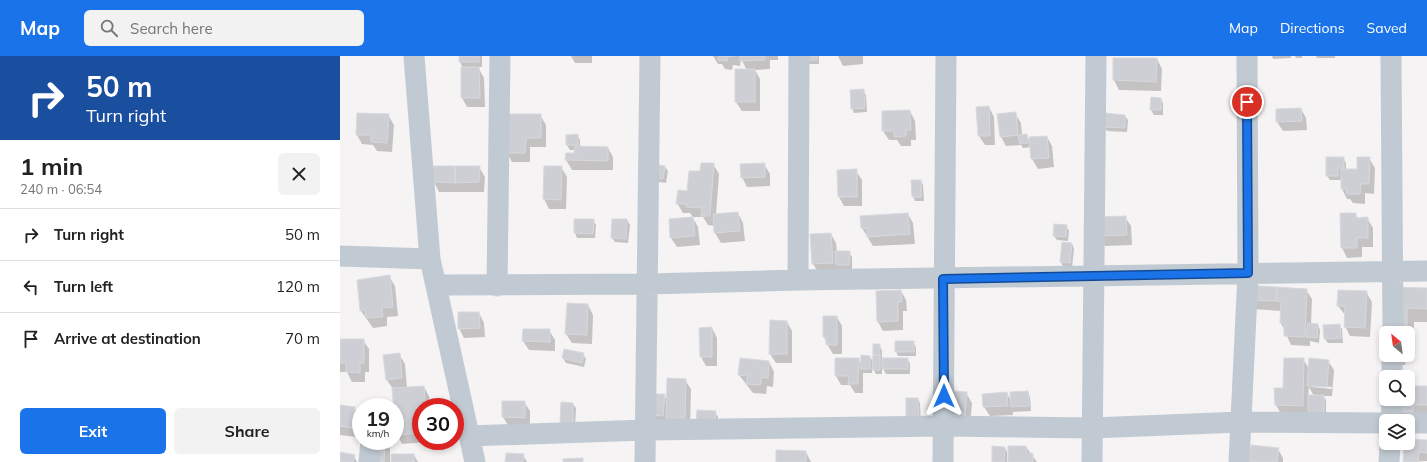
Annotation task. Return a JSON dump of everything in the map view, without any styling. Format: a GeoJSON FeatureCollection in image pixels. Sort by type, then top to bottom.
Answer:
{"type":"FeatureCollection","features":[{"type":"Feature","properties":{"kind":"street"},"geometry":{"type":"LineString","coordinates":[[414,56],[430,259],[437,285],[475,462]]}},
{"type":"Feature","properties":{"kind":"street"},"geometry":{"type":"LineString","coordinates":[[497,286],[500,56]]}},
{"type":"Feature","properties":{"kind":"street"},"geometry":{"type":"LineString","coordinates":[[645,462],[650,56]]}},
{"type":"Feature","properties":{"kind":"street"},"geometry":{"type":"LineString","coordinates":[[798,280],[799,56]]}},
{"type":"Feature","properties":{"kind":"street"},"geometry":{"type":"LineString","coordinates":[[943,462],[943,279],[946,56]]}},
{"type":"Feature","properties":{"kind":"street"},"geometry":{"type":"LineString","coordinates":[[1092,462],[1096,56]]}},
{"type":"Feature","properties":{"kind":"street"},"geometry":{"type":"LineString","coordinates":[[1239,462],[1248,273],[1247,56]]}},
{"type":"Feature","properties":{"kind":"street"},"geometry":{"type":"LineString","coordinates":[[1391,56],[1394,271],[1393,326]]}},
{"type":"Feature","properties":{"kind":"street"},"geometry":{"type":"LineString","coordinates":[[340,256],[430,259]]}},
{"type":"Feature","properties":{"kind":"street"},"geometry":{"type":"LineString","coordinates":[[437,285],[497,286],[648,284],[798,280],[1093,277],[1248,273],[1427,271]]}},
{"type":"Feature","properties":{"kind":"street"},"geometry":{"type":"LineString","coordinates":[[469,436],[646,430],[944,426],[1092,428],[1241,422],[1379,423]]}},
{"type":"Feature","properties":{"kind":"street"},"geometry":{"type":"LineString","coordinates":[[1415,423],[1427,423]]}},
{"type":"Feature","properties":{"kind":"street"},"geometry":{"type":"LineString","coordinates":[[369,462],[370,450]]}},
{"type":"Feature","properties":{"kind":"street"},"geometry":{"type":"LineString","coordinates":[[1389,462],[1390,450]]}},
{"type":"Feature","properties":{"kind":"building"},"geometry":{"type":"Polygon","coordinates":[[[459,56],[479,56],[479,62],[459,62],[459,56]]]}},
{"type":"Feature","properties":{"kind":"building"},"geometry":{"type":"Polygon","coordinates":[[[719,56],[728,56],[727,61],[718,60],[719,56]]]}},
{"type":"Feature","properties":{"kind":"building"},"geometry":{"type":"Polygon","coordinates":[[[740,56],[765,56],[765,60],[740,61],[740,56]]]}},
{"type":"Feature","properties":{"kind":"building"},"geometry":{"type":"Polygon","coordinates":[[[802,56],[817,56],[817,60],[802,60],[802,56]]]}},
{"type":"Feature","properties":{"kind":"building"},"geometry":{"type":"Polygon","coordinates":[[[1113,58],[1157,58],[1156,82],[1113,80],[1113,58]]]}},
{"type":"Feature","properties":{"kind":"building"},"geometry":{"type":"Polygon","coordinates":[[[461,67],[479,67],[480,98],[461,98],[461,67]]]}},
{"type":"Feature","properties":{"kind":"building"},"geometry":{"type":"Polygon","coordinates":[[[735,69],[755,69],[755,102],[735,102],[735,69]]]}},
{"type":"Feature","properties":{"kind":"building"},"geometry":{"type":"Polygon","coordinates":[[[864,89],[865,108],[851,109],[850,90],[864,89]]]}},
{"type":"Feature","properties":{"kind":"building"},"geometry":{"type":"Polygon","coordinates":[[[1151,97],[1161,98],[1161,110],[1150,110],[1151,97]]]}},
{"type":"Feature","properties":{"kind":"building"},"geometry":{"type":"Polygon","coordinates":[[[989,106],[990,136],[978,136],[976,107],[989,106]]]}},
{"type":"Feature","properties":{"kind":"building"},"geometry":{"type":"Polygon","coordinates":[[[1301,108],[1302,121],[1276,122],[1276,109],[1301,108]]]}},
{"type":"Feature","properties":{"kind":"building"},"geometry":{"type":"Polygon","coordinates":[[[910,110],[911,130],[906,130],[906,136],[894,137],[894,131],[882,131],[882,111],[910,110]]]}},
{"type":"Feature","properties":{"kind":"building"},"geometry":{"type":"Polygon","coordinates":[[[1016,112],[1018,135],[1000,137],[997,114],[1016,112]]]}},
{"type":"Feature","properties":{"kind":"building"},"geometry":{"type":"Polygon","coordinates":[[[357,113],[389,114],[387,143],[371,142],[371,135],[356,135],[357,113]]]}},
{"type":"Feature","properties":{"kind":"building"},"geometry":{"type":"Polygon","coordinates":[[[1105,113],[1125,115],[1125,128],[1103,127],[1105,113]]]}},
{"type":"Feature","properties":{"kind":"building"},"geometry":{"type":"Polygon","coordinates":[[[507,114],[541,114],[541,138],[526,138],[525,153],[506,153],[507,114]]]}},
{"type":"Feature","properties":{"kind":"building"},"geometry":{"type":"Polygon","coordinates":[[[578,134],[578,145],[566,145],[566,135],[578,134]]]}},
{"type":"Feature","properties":{"kind":"building"},"geometry":{"type":"Polygon","coordinates":[[[1027,134],[1028,143],[1020,144],[1018,135],[1027,134]]]}},
{"type":"Feature","properties":{"kind":"building"},"geometry":{"type":"Polygon","coordinates":[[[1047,136],[1049,158],[1031,159],[1029,137],[1047,136]]]}},
{"type":"Feature","properties":{"kind":"building"},"geometry":{"type":"Polygon","coordinates":[[[575,146],[608,147],[608,161],[565,160],[566,153],[574,153],[575,146]]]}},
{"type":"Feature","properties":{"kind":"building"},"geometry":{"type":"Polygon","coordinates":[[[1326,157],[1344,157],[1344,168],[1338,168],[1338,176],[1326,176],[1326,157]]]}},
{"type":"Feature","properties":{"kind":"building"},"geometry":{"type":"Polygon","coordinates":[[[1357,157],[1370,157],[1369,184],[1361,184],[1360,194],[1347,194],[1346,189],[1341,189],[1341,169],[1357,169],[1357,157]]]}},
{"type":"Feature","properties":{"kind":"building"},"geometry":{"type":"Polygon","coordinates":[[[701,163],[714,163],[710,216],[701,216],[702,208],[686,207],[687,204],[676,204],[678,190],[687,191],[689,171],[700,171],[701,163]]]}},
{"type":"Feature","properties":{"kind":"building"},"geometry":{"type":"Polygon","coordinates":[[[765,163],[765,177],[741,178],[740,164],[765,163]]]}},
{"type":"Feature","properties":{"kind":"building"},"geometry":{"type":"Polygon","coordinates":[[[651,164],[665,166],[663,179],[648,177],[651,164]]]}},
{"type":"Feature","properties":{"kind":"building"},"geometry":{"type":"Polygon","coordinates":[[[433,166],[455,166],[455,183],[433,182],[433,166]]]}},
{"type":"Feature","properties":{"kind":"building"},"geometry":{"type":"Polygon","coordinates":[[[455,166],[480,166],[479,182],[455,183],[455,166]]]}},
{"type":"Feature","properties":{"kind":"building"},"geometry":{"type":"Polygon","coordinates":[[[544,166],[562,166],[561,200],[543,199],[544,166]]]}},
{"type":"Feature","properties":{"kind":"building"},"geometry":{"type":"Polygon","coordinates":[[[857,169],[857,197],[838,197],[837,170],[857,169]]]}},
{"type":"Feature","properties":{"kind":"building"},"geometry":{"type":"Polygon","coordinates":[[[911,180],[921,180],[921,197],[912,197],[911,180]]]}},
{"type":"Feature","properties":{"kind":"building"},"geometry":{"type":"Polygon","coordinates":[[[738,212],[740,231],[714,233],[713,214],[738,212]]]}},
{"type":"Feature","properties":{"kind":"building"},"geometry":{"type":"Polygon","coordinates":[[[908,213],[910,234],[867,237],[867,228],[861,228],[860,216],[908,213]]]}},
{"type":"Feature","properties":{"kind":"building"},"geometry":{"type":"Polygon","coordinates":[[[1340,213],[1356,213],[1356,218],[1368,217],[1368,238],[1357,238],[1357,248],[1341,248],[1340,213]]]}},
{"type":"Feature","properties":{"kind":"building"},"geometry":{"type":"Polygon","coordinates":[[[1126,216],[1127,235],[1099,236],[1098,217],[1126,216]]]}},
{"type":"Feature","properties":{"kind":"building"},"geometry":{"type":"Polygon","coordinates":[[[693,217],[695,236],[670,238],[669,219],[693,217]]]}},
{"type":"Feature","properties":{"kind":"building"},"geometry":{"type":"Polygon","coordinates":[[[574,219],[594,219],[593,234],[574,233],[574,219]]]}},
{"type":"Feature","properties":{"kind":"building"},"geometry":{"type":"Polygon","coordinates":[[[612,219],[627,219],[626,239],[611,238],[612,219]]]}},
{"type":"Feature","properties":{"kind":"building"},"geometry":{"type":"Polygon","coordinates":[[[1054,224],[1067,225],[1066,237],[1053,236],[1054,224]]]}},
{"type":"Feature","properties":{"kind":"building"},"geometry":{"type":"Polygon","coordinates":[[[831,233],[833,263],[812,264],[810,234],[831,233]]]}},
{"type":"Feature","properties":{"kind":"building"},"geometry":{"type":"Polygon","coordinates":[[[1062,242],[1072,243],[1070,263],[1060,262],[1062,242]]]}},
{"type":"Feature","properties":{"kind":"building"},"geometry":{"type":"Polygon","coordinates":[[[835,251],[850,251],[849,265],[836,265],[835,251]]]}},
{"type":"Feature","properties":{"kind":"building"},"geometry":{"type":"Polygon","coordinates":[[[390,275],[393,307],[382,308],[383,317],[366,318],[365,310],[360,311],[357,280],[390,275]]]}},
{"type":"Feature","properties":{"kind":"building"},"geometry":{"type":"Polygon","coordinates":[[[1246,285],[1277,287],[1276,301],[1245,300],[1246,285]]]}},
{"type":"Feature","properties":{"kind":"building"},"geometry":{"type":"Polygon","coordinates":[[[1277,287],[1307,289],[1305,337],[1284,336],[1284,323],[1280,323],[1281,302],[1276,301],[1277,287]]]}},
{"type":"Feature","properties":{"kind":"building"},"geometry":{"type":"Polygon","coordinates":[[[1392,287],[1427,288],[1427,309],[1407,308],[1407,326],[1391,326],[1392,287]]]}},
{"type":"Feature","properties":{"kind":"building"},"geometry":{"type":"Polygon","coordinates":[[[901,290],[902,302],[898,302],[898,321],[877,322],[876,291],[901,290]]]}},
{"type":"Feature","properties":{"kind":"building"},"geometry":{"type":"Polygon","coordinates":[[[1338,290],[1367,291],[1365,328],[1344,327],[1345,306],[1337,306],[1338,290]]]}},
{"type":"Feature","properties":{"kind":"building"},"geometry":{"type":"Polygon","coordinates":[[[567,303],[588,304],[587,335],[565,334],[567,303]]]}},
{"type":"Feature","properties":{"kind":"building"},"geometry":{"type":"Polygon","coordinates":[[[458,312],[479,312],[480,328],[458,329],[458,312]]]}},
{"type":"Feature","properties":{"kind":"building"},"geometry":{"type":"Polygon","coordinates":[[[823,316],[837,316],[837,345],[826,345],[826,337],[823,337],[823,316]]]}},
{"type":"Feature","properties":{"kind":"building"},"geometry":{"type":"Polygon","coordinates":[[[770,320],[787,321],[787,354],[769,354],[770,320]]]}},
{"type":"Feature","properties":{"kind":"building"},"geometry":{"type":"Polygon","coordinates":[[[1308,323],[1318,324],[1317,338],[1306,337],[1308,323]]]}},
{"type":"Feature","properties":{"kind":"building"},"geometry":{"type":"Polygon","coordinates":[[[1340,324],[1341,338],[1324,339],[1323,325],[1340,324]]]}},
{"type":"Feature","properties":{"kind":"building"},"geometry":{"type":"Polygon","coordinates":[[[712,327],[712,357],[700,357],[699,328],[712,327]]]}},
{"type":"Feature","properties":{"kind":"building"},"geometry":{"type":"Polygon","coordinates":[[[523,329],[550,329],[550,342],[522,341],[523,329]]]}},
{"type":"Feature","properties":{"kind":"building"},"geometry":{"type":"Polygon","coordinates":[[[340,339],[364,339],[364,363],[360,363],[360,373],[346,372],[346,363],[340,363],[340,339]]]}},
{"type":"Feature","properties":{"kind":"building"},"geometry":{"type":"Polygon","coordinates":[[[895,341],[914,341],[914,352],[895,352],[895,341]]]}},
{"type":"Feature","properties":{"kind":"building"},"geometry":{"type":"Polygon","coordinates":[[[873,344],[880,344],[880,355],[873,355],[873,344]]]}},
{"type":"Feature","properties":{"kind":"building"},"geometry":{"type":"Polygon","coordinates":[[[564,349],[584,353],[582,363],[562,358],[564,349]]]}},
{"type":"Feature","properties":{"kind":"building"},"geometry":{"type":"Polygon","coordinates":[[[400,353],[402,378],[386,380],[383,355],[400,353]]]}},
{"type":"Feature","properties":{"kind":"building"},"geometry":{"type":"Polygon","coordinates":[[[861,355],[870,356],[870,369],[860,369],[861,355]]]}},
{"type":"Feature","properties":{"kind":"building"},"geometry":{"type":"Polygon","coordinates":[[[873,355],[880,355],[880,370],[872,370],[873,355]]]}},
{"type":"Feature","properties":{"kind":"building"},"geometry":{"type":"Polygon","coordinates":[[[740,358],[769,361],[768,378],[762,377],[760,385],[746,384],[748,376],[738,375],[740,358]]]}},
{"type":"Feature","properties":{"kind":"building"},"geometry":{"type":"Polygon","coordinates":[[[835,358],[859,358],[858,384],[848,384],[849,376],[835,376],[835,358]]]}},
{"type":"Feature","properties":{"kind":"building"},"geometry":{"type":"Polygon","coordinates":[[[882,358],[908,358],[908,369],[882,369],[882,358]]]}},
{"type":"Feature","properties":{"kind":"building"},"geometry":{"type":"Polygon","coordinates":[[[1284,358],[1304,358],[1303,406],[1275,405],[1274,388],[1283,388],[1284,358]]]}},
{"type":"Feature","properties":{"kind":"building"},"geometry":{"type":"Polygon","coordinates":[[[1309,358],[1329,360],[1327,387],[1307,386],[1309,358]]]}},
{"type":"Feature","properties":{"kind":"building"},"geometry":{"type":"Polygon","coordinates":[[[667,378],[686,379],[685,421],[666,420],[667,378]]]}},
{"type":"Feature","properties":{"kind":"building"},"geometry":{"type":"Polygon","coordinates":[[[424,386],[425,398],[412,398],[412,434],[404,434],[404,398],[393,398],[392,388],[424,386]]]}},
{"type":"Feature","properties":{"kind":"building"},"geometry":{"type":"Polygon","coordinates":[[[1415,386],[1427,386],[1427,405],[1415,405],[1415,386]]]}},
{"type":"Feature","properties":{"kind":"building"},"geometry":{"type":"Polygon","coordinates":[[[952,391],[967,392],[965,417],[950,416],[952,391]]]}},
{"type":"Feature","properties":{"kind":"building"},"geometry":{"type":"Polygon","coordinates":[[[1028,391],[1029,406],[1011,407],[1010,392],[1028,391]]]}},
{"type":"Feature","properties":{"kind":"building"},"geometry":{"type":"Polygon","coordinates":[[[1007,392],[1008,406],[983,407],[982,394],[1007,392]]]}},
{"type":"Feature","properties":{"kind":"building"},"geometry":{"type":"Polygon","coordinates":[[[654,394],[665,394],[663,416],[652,415],[654,394]]]}},
{"type":"Feature","properties":{"kind":"building"},"geometry":{"type":"Polygon","coordinates":[[[1308,395],[1324,395],[1324,413],[1308,413],[1308,395]]]}},
{"type":"Feature","properties":{"kind":"building"},"geometry":{"type":"Polygon","coordinates":[[[906,398],[918,398],[919,419],[906,420],[906,398]]]}},
{"type":"Feature","properties":{"kind":"building"},"geometry":{"type":"Polygon","coordinates":[[[502,401],[525,401],[525,418],[502,417],[502,401]]]}},
{"type":"Feature","properties":{"kind":"building"},"geometry":{"type":"Polygon","coordinates":[[[561,402],[573,403],[573,424],[560,423],[561,402]]]}},
{"type":"Feature","properties":{"kind":"building"},"geometry":{"type":"Polygon","coordinates":[[[340,405],[352,407],[352,428],[340,426],[340,405]]]}},
{"type":"Feature","properties":{"kind":"building"},"geometry":{"type":"Polygon","coordinates":[[[1392,406],[1414,406],[1413,412],[1392,412],[1392,406]]]}},
{"type":"Feature","properties":{"kind":"building"},"geometry":{"type":"Polygon","coordinates":[[[697,410],[716,411],[715,421],[696,423],[697,410]]]}},
{"type":"Feature","properties":{"kind":"building"},"geometry":{"type":"Polygon","coordinates":[[[1415,439],[1427,440],[1427,453],[1419,452],[1418,462],[1403,462],[1404,450],[1415,450],[1415,439]]]}},
{"type":"Feature","properties":{"kind":"building"},"geometry":{"type":"Polygon","coordinates":[[[1251,445],[1279,448],[1277,462],[1249,462],[1251,445]]]}},
{"type":"Feature","properties":{"kind":"building"},"geometry":{"type":"Polygon","coordinates":[[[992,446],[1005,447],[1004,462],[992,462],[992,446]]]}},
{"type":"Feature","properties":{"kind":"building"},"geometry":{"type":"Polygon","coordinates":[[[1008,446],[1026,446],[1027,454],[1033,453],[1033,462],[1008,462],[1008,446]]]}},
{"type":"Feature","properties":{"kind":"building"},"geometry":{"type":"Polygon","coordinates":[[[367,450],[385,450],[384,462],[366,462],[367,450]]]}},
{"type":"Feature","properties":{"kind":"building"},"geometry":{"type":"Polygon","coordinates":[[[776,450],[806,451],[806,462],[776,462],[776,450]]]}},
{"type":"Feature","properties":{"kind":"building"},"geometry":{"type":"Polygon","coordinates":[[[340,452],[355,455],[353,462],[340,462],[340,452]]]}},
{"type":"Feature","properties":{"kind":"building"},"geometry":{"type":"Polygon","coordinates":[[[506,453],[524,454],[523,462],[505,462],[506,453]]]}},
{"type":"Feature","properties":{"kind":"building"},"geometry":{"type":"Polygon","coordinates":[[[391,454],[414,454],[414,462],[391,462],[391,454]]]}},
{"type":"Feature","properties":{"kind":"building"},"geometry":{"type":"Polygon","coordinates":[[[583,458],[583,462],[563,462],[563,459],[583,458]]]}},
{"type":"Feature","properties":{"kind":"route"},"geometry":{"type":"LineString","coordinates":[[944,396],[943,279],[1248,273],[1247,102]]}}]}
